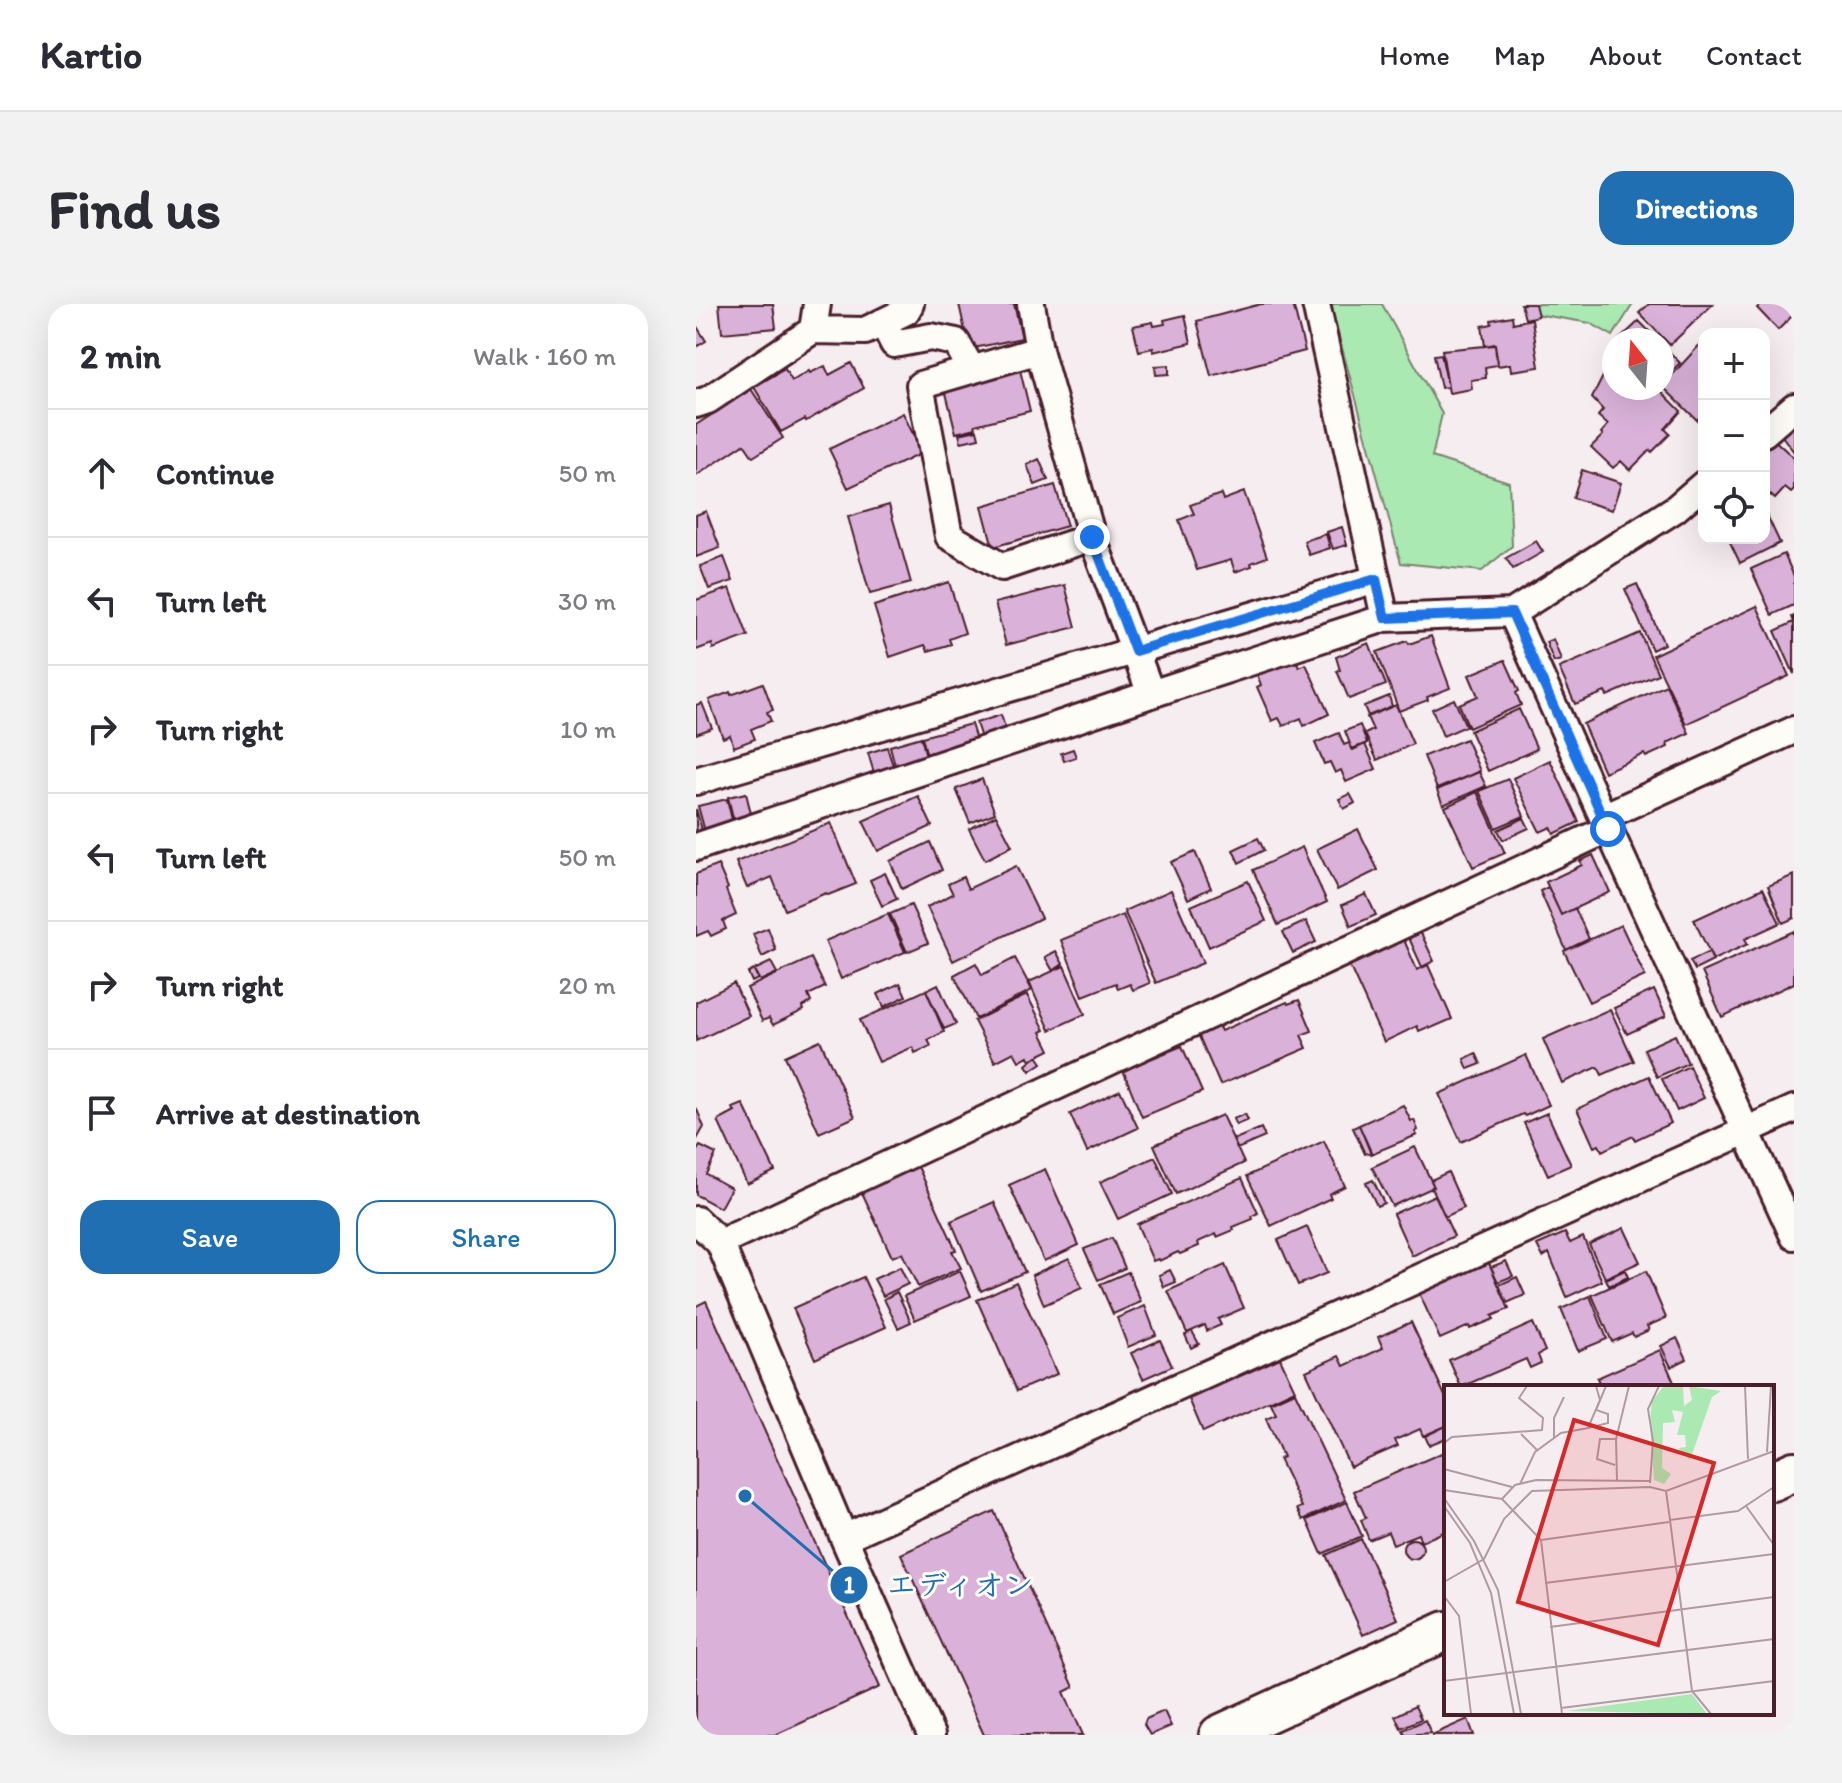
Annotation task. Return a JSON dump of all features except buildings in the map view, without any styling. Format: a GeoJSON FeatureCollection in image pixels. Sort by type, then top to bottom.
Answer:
{"type":"FeatureCollection","features":[{"type":"Feature","properties":{"kind":"street"},"geometry":{"type":"LineString","coordinates":[[696,404],[708,400],[815,317],[865,331],[906,311],[910,304]]}},
{"type":"Feature","properties":{"kind":"street"},"geometry":{"type":"LineString","coordinates":[[1031,304],[1039,350],[1092,537],[1151,694]]}},
{"type":"Feature","properties":{"kind":"street"},"geometry":{"type":"LineString","coordinates":[[1316,304],[1385,618]]}},
{"type":"Feature","properties":{"kind":"street"},"geometry":{"type":"LineString","coordinates":[[883,322],[894,344],[931,337],[956,342],[972,370]]}},
{"type":"Feature","properties":{"kind":"street"},"geometry":{"type":"LineString","coordinates":[[1039,350],[920,385],[949,536],[1002,567],[1092,537]]}},
{"type":"Feature","properties":{"kind":"street"},"geometry":{"type":"LineString","coordinates":[[1770,428],[1794,407]]}},
{"type":"Feature","properties":{"kind":"street"},"geometry":{"type":"LineString","coordinates":[[696,847],[1385,618],[1512,613],[1675,509],[1698,489]]}},
{"type":"Feature","properties":{"kind":"street"},"geometry":{"type":"LineString","coordinates":[[696,781],[1376,579]]}},
{"type":"Feature","properties":{"kind":"street"},"geometry":{"type":"LineString","coordinates":[[1512,613],[1794,1236]]}},
{"type":"Feature","properties":{"kind":"street"},"geometry":{"type":"LineString","coordinates":[[720,1243],[1605,823],[1794,730]]}},
{"type":"Feature","properties":{"kind":"street"},"geometry":{"type":"LineString","coordinates":[[844,1538],[1794,1109]]}},
{"type":"Feature","properties":{"kind":"street"},"geometry":{"type":"LineString","coordinates":[[696,1220],[720,1243],[931,1735]]}},
{"type":"Feature","properties":{"kind":"street"},"geometry":{"type":"LineString","coordinates":[[1774,1480],[1794,1471]]}},
{"type":"Feature","properties":{"kind":"street"},"geometry":{"type":"LineString","coordinates":[[1219,1735],[1444,1632]]}},
{"type":"Feature","properties":{"kind":"green space"},"geometry":{"type":"Polygon","coordinates":[[[1330,304],[1382,304],[1442,414],[1432,457],[1509,482],[1512,546],[1482,571],[1401,563],[1330,304]]]}},
{"type":"Feature","properties":{"kind":"green space"},"geometry":{"type":"Polygon","coordinates":[[[1524,304],[1633,304],[1618,328],[1602,330],[1590,323],[1530,313],[1524,304]]]}},
{"type":"Feature","properties":{"kind":"place","name":"エディオン"},"geometry":{"type":"Point","coordinates":[745,1496]}},
{"type":"Feature","properties":{"kind":"route"},"geometry":{"type":"LineString","coordinates":[[1092,537],[1135,651],[1376,579],[1385,618],[1512,613],[1608,829]]}}]}
